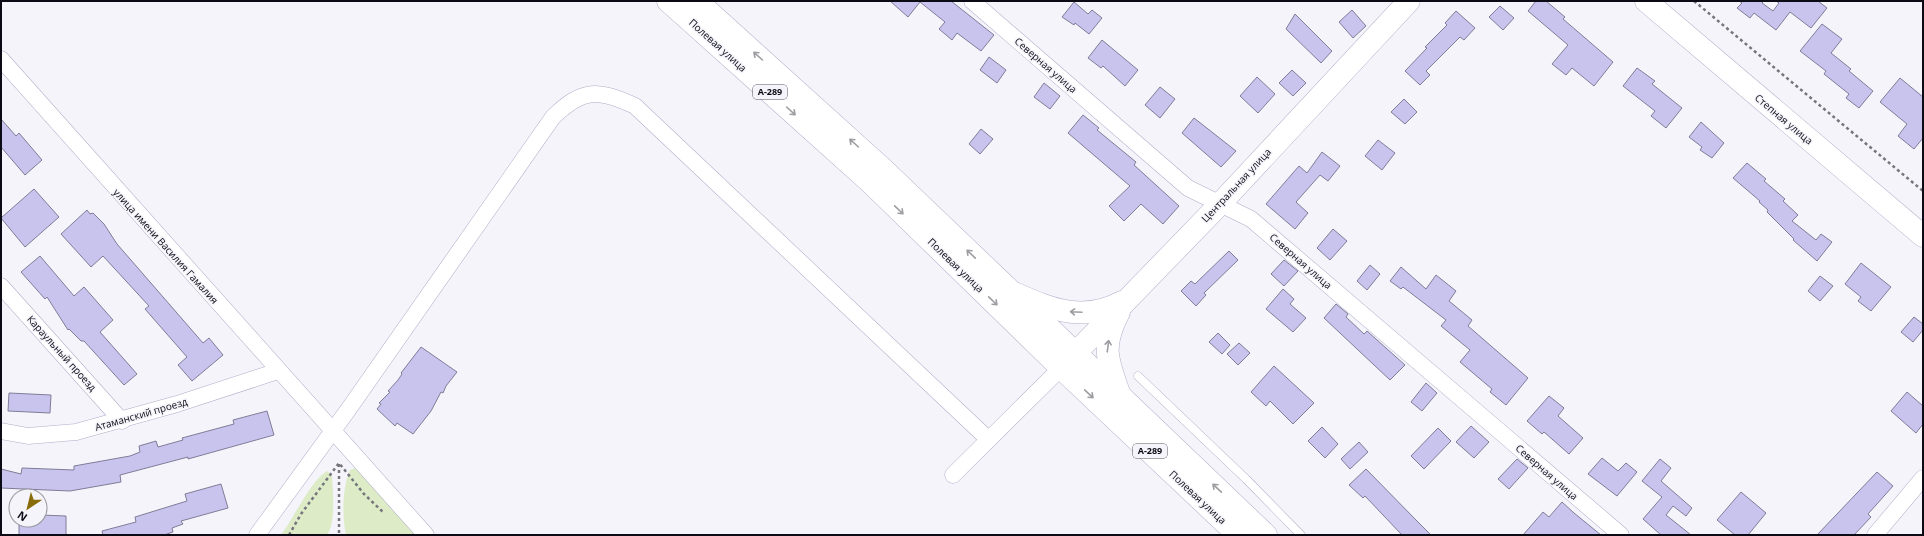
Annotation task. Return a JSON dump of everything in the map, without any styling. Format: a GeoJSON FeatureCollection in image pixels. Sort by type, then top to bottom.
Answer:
{"type":"FeatureCollection","features":[{"type":"Feature","properties":{"kind":"main road","name":"Полевая улица"},"geometry":{"type":"LineString","coordinates":[[668,1],[1068,360],[1120,396],[1266,535]]}},
{"type":"Feature","properties":{"kind":"main road","name":"Полевая улица"},"geometry":{"type":"LineString","coordinates":[[697,1],[883,169],[1009,291],[1068,360],[1238,535]]}},
{"type":"Feature","properties":{"kind":"main road","name":"Центральная улица"},"geometry":{"type":"LineString","coordinates":[[1068,360],[1219,204],[1409,1]]}},
{"type":"Feature","properties":{"kind":"main road","name":"Степная улица"},"geometry":{"type":"LineString","coordinates":[[1646,1],[1923,236]]}},
{"type":"Feature","properties":{"kind":"main road","name":"А-289"},"geometry":{"type":"LineString","coordinates":[[1009,291],[1049,308],[1067,312],[1084,313],[1110,308],[1126,299]]}},
{"type":"Feature","properties":{"kind":"main road","name":"А-289"},"geometry":{"type":"LineString","coordinates":[[1120,396],[1107,355],[1110,330],[1126,299]]}},
{"type":"Feature","properties":{"kind":"street","name":"Северная улица"},"geometry":{"type":"LineString","coordinates":[[972,1],[1188,188],[1251,219],[1621,535]]}},
{"type":"Feature","properties":{"kind":"street","name":"улица имени Василия Гамалия"},"geometry":{"type":"LineString","coordinates":[[1,59],[335,435],[426,535]]}},
{"type":"Feature","properties":{"kind":"street"},"geometry":{"type":"LineString","coordinates":[[257,535],[335,435],[553,117],[568,102],[588,94],[612,95],[635,106],[988,439]]}},
{"type":"Feature","properties":{"kind":"street","name":"Караульный проезд"},"geometry":{"type":"LineString","coordinates":[[1,286],[122,421]]}},
{"type":"Feature","properties":{"kind":"street"},"geometry":{"type":"LineString","coordinates":[[953,474],[1068,360]]}},
{"type":"Feature","properties":{"kind":"street","name":"Атаманский проезд"},"geometry":{"type":"LineString","coordinates":[[1,431],[28,436],[76,432],[122,421],[229,388],[278,371]]}},
{"type":"Feature","properties":{"kind":"street"},"geometry":{"type":"LineString","coordinates":[[1875,535],[1923,478]]}},
{"type":"Feature","properties":{"kind":"lane"},"geometry":{"type":"LineString","coordinates":[[1138,376],[1246,479],[1301,535]]}},
{"type":"Feature","properties":{"kind":"path"},"geometry":{"type":"LineString","coordinates":[[1694,1],[1923,191]]}},
{"type":"Feature","properties":{"kind":"path"},"geometry":{"type":"LineString","coordinates":[[335,435],[339,463],[339,535]]}},
{"type":"Feature","properties":{"kind":"path"},"geometry":{"type":"LineString","coordinates":[[339,463],[364,494],[386,516]]}},
{"type":"Feature","properties":{"kind":"path"},"geometry":{"type":"LineString","coordinates":[[289,535],[301,514],[339,463]]}},
{"type":"Feature","properties":{"kind":"green space"},"geometry":{"type":"Polygon","coordinates":[[[355,468],[362,470],[420,535],[346,535],[343,511],[345,486],[350,470],[355,468]]]}},
{"type":"Feature","properties":{"kind":"green space"},"geometry":{"type":"Polygon","coordinates":[[[327,471],[332,475],[333,515],[330,530],[327,535],[281,535],[309,491],[327,471]]]}},
{"type":"Feature","properties":{"kind":"building"},"geometry":{"type":"Polygon","coordinates":[[[890,1],[951,1],[994,35],[981,51],[957,33],[952,40],[939,29],[945,22],[920,2],[908,17],[890,1]]]}},
{"type":"Feature","properties":{"kind":"building"},"geometry":{"type":"Polygon","coordinates":[[[1536,1],[1546,1],[1565,17],[1563,19],[1613,62],[1594,86],[1572,68],[1566,75],[1552,64],[1568,45],[1528,11],[1536,1]]]}},
{"type":"Feature","properties":{"kind":"building"},"geometry":{"type":"Polygon","coordinates":[[[1739,1],[1764,1],[1762,3],[1773,11],[1779,3],[1776,1],[1818,1],[1827,8],[1811,28],[1790,12],[1776,30],[1754,13],[1750,18],[1737,8],[1742,3],[1739,1]]]}},
{"type":"Feature","properties":{"kind":"building"},"geometry":{"type":"Polygon","coordinates":[[[1074,2],[1088,14],[1092,10],[1102,18],[1089,34],[1075,23],[1074,25],[1062,17],[1074,2]]]}},
{"type":"Feature","properties":{"kind":"building"},"geometry":{"type":"Polygon","coordinates":[[[1500,6],[1514,18],[1503,30],[1489,17],[1500,6]]]}},
{"type":"Feature","properties":{"kind":"building"},"geometry":{"type":"Polygon","coordinates":[[[1352,10],[1366,26],[1353,38],[1339,22],[1352,10]]]}},
{"type":"Feature","properties":{"kind":"building"},"geometry":{"type":"Polygon","coordinates":[[[1456,11],[1475,28],[1464,40],[1460,37],[1426,71],[1430,75],[1420,85],[1405,71],[1427,48],[1425,47],[1447,25],[1445,23],[1456,11]]]}},
{"type":"Feature","properties":{"kind":"building"},"geometry":{"type":"Polygon","coordinates":[[[1295,14],[1332,51],[1321,63],[1286,29],[1295,14]]]}},
{"type":"Feature","properties":{"kind":"building"},"geometry":{"type":"Polygon","coordinates":[[[1822,24],[1842,39],[1831,53],[1851,69],[1849,71],[1873,91],[1859,108],[1846,98],[1849,94],[1824,74],[1826,71],[1800,51],[1822,24]]]}},
{"type":"Feature","properties":{"kind":"building"},"geometry":{"type":"Polygon","coordinates":[[[1102,40],[1138,70],[1125,86],[1103,66],[1101,68],[1088,58],[1102,40]]]}},
{"type":"Feature","properties":{"kind":"building"},"geometry":{"type":"Polygon","coordinates":[[[989,57],[1006,70],[997,83],[980,70],[989,57]]]}},
{"type":"Feature","properties":{"kind":"building"},"geometry":{"type":"Polygon","coordinates":[[[1637,68],[1655,81],[1652,84],[1682,108],[1666,128],[1651,116],[1655,111],[1623,86],[1637,68]]]}},
{"type":"Feature","properties":{"kind":"building"},"geometry":{"type":"Polygon","coordinates":[[[1292,70],[1306,83],[1293,96],[1279,83],[1292,70]]]}},
{"type":"Feature","properties":{"kind":"building"},"geometry":{"type":"Polygon","coordinates":[[[1257,77],[1275,94],[1258,113],[1240,96],[1257,77]]]}},
{"type":"Feature","properties":{"kind":"building"},"geometry":{"type":"Polygon","coordinates":[[[1900,78],[1923,97],[1923,138],[1914,149],[1898,136],[1907,124],[1880,102],[1900,78]]]}},
{"type":"Feature","properties":{"kind":"building"},"geometry":{"type":"Polygon","coordinates":[[[1044,83],[1060,96],[1050,109],[1034,97],[1044,83]]]}},
{"type":"Feature","properties":{"kind":"building"},"geometry":{"type":"Polygon","coordinates":[[[1160,87],[1175,99],[1160,118],[1145,105],[1160,87]]]}},
{"type":"Feature","properties":{"kind":"building"},"geometry":{"type":"Polygon","coordinates":[[[1404,99],[1417,112],[1405,124],[1391,112],[1404,99]]]}},
{"type":"Feature","properties":{"kind":"building"},"geometry":{"type":"Polygon","coordinates":[[[1083,115],[1099,128],[1097,130],[1136,162],[1134,165],[1179,206],[1163,224],[1141,204],[1124,221],[1109,206],[1130,186],[1068,133],[1083,115]]]}},
{"type":"Feature","properties":{"kind":"building"},"geometry":{"type":"Polygon","coordinates":[[[1194,118],[1236,151],[1221,167],[1182,133],[1194,118]]]}},
{"type":"Feature","properties":{"kind":"building"},"geometry":{"type":"Polygon","coordinates":[[[1,119],[16,136],[19,133],[42,160],[25,175],[1,147],[1,119]]]}},
{"type":"Feature","properties":{"kind":"building"},"geometry":{"type":"Polygon","coordinates":[[[1701,122],[1724,143],[1712,158],[1700,150],[1702,147],[1689,137],[1701,122]]]}},
{"type":"Feature","properties":{"kind":"building"},"geometry":{"type":"Polygon","coordinates":[[[981,129],[993,139],[980,154],[969,144],[981,129]]]}},
{"type":"Feature","properties":{"kind":"building"},"geometry":{"type":"Polygon","coordinates":[[[1378,140],[1395,153],[1382,170],[1365,156],[1378,140]]]}},
{"type":"Feature","properties":{"kind":"building"},"geometry":{"type":"Polygon","coordinates":[[[1322,152],[1340,166],[1328,181],[1320,175],[1296,202],[1308,213],[1295,229],[1266,204],[1299,166],[1307,173],[1322,152]]]}},
{"type":"Feature","properties":{"kind":"building"},"geometry":{"type":"Polygon","coordinates":[[[1747,163],[1766,179],[1764,181],[1785,199],[1783,201],[1798,215],[1792,221],[1816,240],[1821,234],[1832,242],[1817,261],[1793,240],[1794,239],[1767,212],[1768,210],[1759,202],[1760,201],[1733,178],[1747,163]]]}},
{"type":"Feature","properties":{"kind":"building"},"geometry":{"type":"Polygon","coordinates":[[[34,189],[59,217],[25,247],[1,218],[34,189]]]}},
{"type":"Feature","properties":{"kind":"building"},"geometry":{"type":"Polygon","coordinates":[[[87,210],[90,214],[93,213],[104,224],[117,244],[203,343],[209,338],[223,355],[192,381],[178,365],[187,357],[145,309],[149,306],[103,256],[91,267],[61,234],[87,210]]]}},
{"type":"Feature","properties":{"kind":"building"},"geometry":{"type":"Polygon","coordinates":[[[1333,229],[1347,241],[1330,260],[1317,248],[1333,229]]]}},
{"type":"Feature","properties":{"kind":"building"},"geometry":{"type":"Polygon","coordinates":[[[1229,251],[1238,260],[1204,293],[1206,295],[1196,306],[1181,291],[1191,281],[1195,284],[1229,251]]]}},
{"type":"Feature","properties":{"kind":"building"},"geometry":{"type":"Polygon","coordinates":[[[40,256],[74,296],[84,287],[113,320],[100,332],[137,374],[124,385],[84,341],[81,341],[69,329],[68,330],[47,297],[45,299],[21,272],[40,256]]]}},
{"type":"Feature","properties":{"kind":"building"},"geometry":{"type":"Polygon","coordinates":[[[1284,260],[1298,271],[1284,286],[1271,274],[1284,260]]]}},
{"type":"Feature","properties":{"kind":"building"},"geometry":{"type":"Polygon","coordinates":[[[1861,263],[1891,287],[1871,311],[1858,301],[1861,297],[1845,284],[1861,263]]]}},
{"type":"Feature","properties":{"kind":"building"},"geometry":{"type":"Polygon","coordinates":[[[1370,265],[1380,274],[1367,290],[1357,281],[1370,265]]]}},
{"type":"Feature","properties":{"kind":"building"},"geometry":{"type":"Polygon","coordinates":[[[1401,267],[1426,289],[1436,275],[1456,291],[1449,301],[1472,320],[1468,326],[1528,378],[1506,405],[1490,392],[1492,389],[1460,362],[1470,350],[1441,326],[1446,320],[1403,287],[1401,289],[1390,281],[1401,267]]]}},
{"type":"Feature","properties":{"kind":"building"},"geometry":{"type":"Polygon","coordinates":[[[1820,276],[1833,286],[1820,301],[1808,291],[1820,276]]]}},
{"type":"Feature","properties":{"kind":"building"},"geometry":{"type":"Polygon","coordinates":[[[1283,289],[1294,299],[1290,304],[1306,318],[1293,332],[1266,309],[1283,289]]]}},
{"type":"Feature","properties":{"kind":"building"},"geometry":{"type":"Polygon","coordinates":[[[1336,304],[1348,314],[1346,317],[1364,334],[1367,331],[1405,365],[1390,380],[1324,318],[1336,304]]]}},
{"type":"Feature","properties":{"kind":"building"},"geometry":{"type":"Polygon","coordinates":[[[1914,317],[1923,324],[1923,330],[1913,342],[1901,332],[1914,317]]]}},
{"type":"Feature","properties":{"kind":"building"},"geometry":{"type":"Polygon","coordinates":[[[1218,333],[1230,345],[1222,354],[1209,342],[1218,333]]]}},
{"type":"Feature","properties":{"kind":"building"},"geometry":{"type":"Polygon","coordinates":[[[1239,343],[1250,353],[1238,365],[1227,354],[1239,343]]]}},
{"type":"Feature","properties":{"kind":"building"},"geometry":{"type":"Polygon","coordinates":[[[421,347],[457,372],[446,386],[443,393],[441,392],[431,411],[413,434],[397,423],[395,426],[377,409],[381,404],[379,403],[390,392],[388,391],[398,380],[402,374],[401,373],[421,347]]]}},
{"type":"Feature","properties":{"kind":"building"},"geometry":{"type":"Polygon","coordinates":[[[1274,366],[1314,403],[1293,424],[1270,401],[1266,406],[1251,392],[1274,366]]]}},
{"type":"Feature","properties":{"kind":"building"},"geometry":{"type":"Polygon","coordinates":[[[1426,383],[1437,393],[1422,411],[1411,402],[1426,383]]]}},
{"type":"Feature","properties":{"kind":"building"},"geometry":{"type":"Polygon","coordinates":[[[1907,392],[1923,406],[1923,424],[1916,433],[1891,411],[1907,392]]]}},
{"type":"Feature","properties":{"kind":"building"},"geometry":{"type":"Polygon","coordinates":[[[9,393],[51,395],[50,413],[8,411],[9,393]]]}},
{"type":"Feature","properties":{"kind":"building"},"geometry":{"type":"Polygon","coordinates":[[[1549,396],[1564,408],[1558,416],[1583,438],[1569,454],[1544,432],[1542,434],[1527,421],[1549,396]]]}},
{"type":"Feature","properties":{"kind":"building"},"geometry":{"type":"Polygon","coordinates":[[[267,411],[274,435],[188,459],[188,457],[120,475],[121,482],[70,491],[48,490],[48,488],[1,488],[1,469],[21,474],[22,468],[74,470],[74,466],[130,456],[140,452],[139,446],[156,441],[158,447],[183,440],[182,438],[234,424],[233,420],[267,411]]]}},
{"type":"Feature","properties":{"kind":"building"},"geometry":{"type":"Polygon","coordinates":[[[1471,426],[1489,442],[1474,458],[1456,442],[1471,426]]]}},
{"type":"Feature","properties":{"kind":"building"},"geometry":{"type":"Polygon","coordinates":[[[1322,427],[1338,444],[1325,458],[1308,441],[1322,427]]]}},
{"type":"Feature","properties":{"kind":"building"},"geometry":{"type":"Polygon","coordinates":[[[1438,428],[1451,441],[1424,469],[1411,456],[1438,428]]]}},
{"type":"Feature","properties":{"kind":"building"},"geometry":{"type":"Polygon","coordinates":[[[1359,442],[1368,452],[1350,469],[1341,459],[1359,442]]]}},
{"type":"Feature","properties":{"kind":"building"},"geometry":{"type":"Polygon","coordinates":[[[1602,458],[1618,471],[1626,463],[1637,472],[1617,496],[1588,474],[1602,458]]]}},
{"type":"Feature","properties":{"kind":"building"},"geometry":{"type":"Polygon","coordinates":[[[1517,459],[1528,468],[1509,489],[1498,479],[1517,459]]]}},
{"type":"Feature","properties":{"kind":"building"},"geometry":{"type":"Polygon","coordinates":[[[1660,459],[1671,468],[1661,481],[1692,508],[1686,516],[1673,506],[1666,515],[1691,535],[1661,535],[1643,519],[1662,497],[1642,481],[1660,459]]]}},
{"type":"Feature","properties":{"kind":"building"},"geometry":{"type":"Polygon","coordinates":[[[1366,469],[1431,535],[1402,535],[1365,496],[1363,498],[1349,485],[1366,469]]]}},
{"type":"Feature","properties":{"kind":"building"},"geometry":{"type":"Polygon","coordinates":[[[1877,472],[1893,486],[1868,514],[1871,517],[1854,535],[1817,535],[1877,472]]]}},
{"type":"Feature","properties":{"kind":"building"},"geometry":{"type":"Polygon","coordinates":[[[221,484],[228,508],[181,521],[183,524],[172,528],[173,532],[164,535],[103,535],[102,531],[136,522],[135,517],[187,501],[185,494],[221,484]]]}},
{"type":"Feature","properties":{"kind":"building"},"geometry":{"type":"Polygon","coordinates":[[[1741,492],[1766,513],[1748,535],[1735,535],[1717,520],[1741,492]]]}},
{"type":"Feature","properties":{"kind":"building"},"geometry":{"type":"Polygon","coordinates":[[[1562,502],[1601,535],[1523,535],[1543,512],[1549,517],[1562,502]]]}},
{"type":"Feature","properties":{"kind":"building"},"geometry":{"type":"Polygon","coordinates":[[[48,515],[66,516],[66,535],[19,535],[19,528],[48,528],[48,515]]]}}]}
